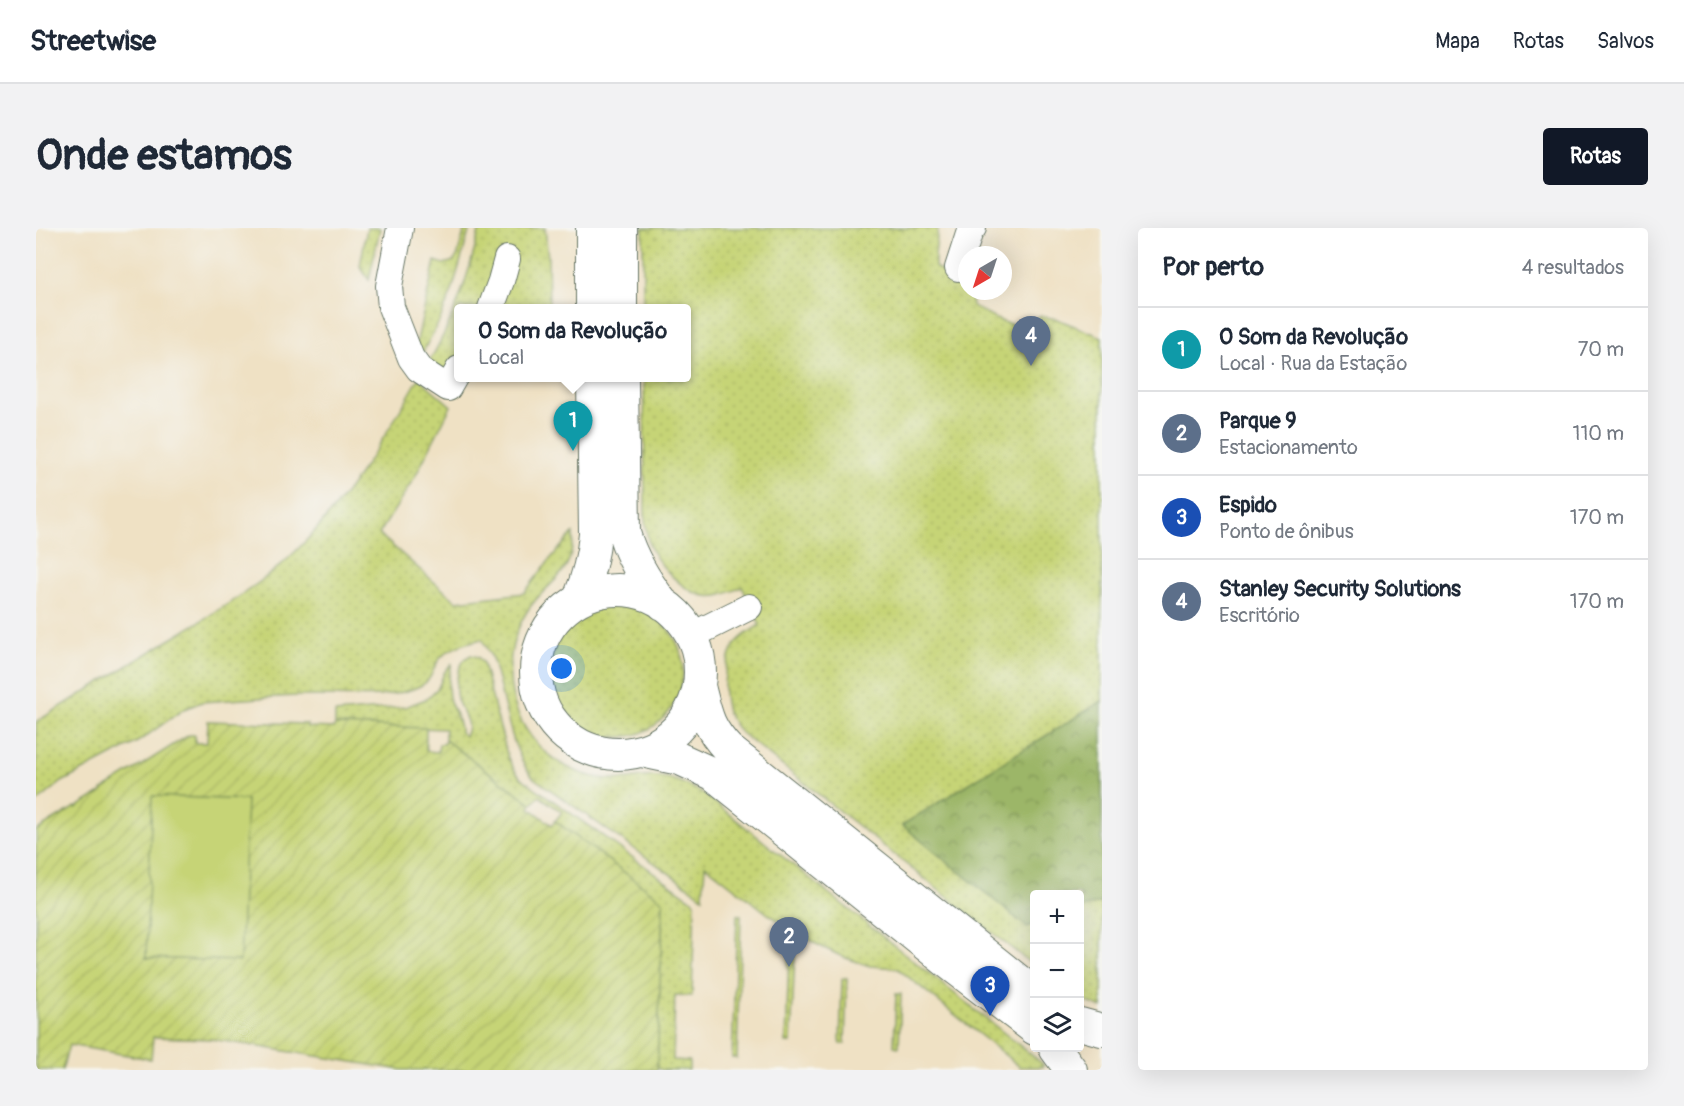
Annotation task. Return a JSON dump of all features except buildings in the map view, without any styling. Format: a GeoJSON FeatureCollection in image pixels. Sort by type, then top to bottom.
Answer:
{"type":"FeatureCollection","features":[{"type":"Feature","properties":{"kind":"main road"},"geometry":{"type":"LineString","coordinates":[[592,228],[592,304]]}},
{"type":"Feature","properties":{"kind":"main road"},"geometry":{"type":"LineString","coordinates":[[621,228],[621,304]]}},
{"type":"Feature","properties":{"kind":"main road"},"geometry":{"type":"LineString","coordinates":[[579,599],[589,573],[596,534],[593,382]]}},
{"type":"Feature","properties":{"kind":"main road"},"geometry":{"type":"LineString","coordinates":[[622,382],[624,532],[644,580],[663,604],[679,618],[691,636],[699,660],[699,686],[708,722],[716,737],[728,749],[1030,990]]}},
{"type":"Feature","properties":{"kind":"main road"},"geometry":{"type":"LineString","coordinates":[[663,604],[636,592],[607,591],[579,599],[560,614],[551,623],[540,644],[535,668],[542,704],[562,733],[583,747],[618,754],[642,751],[663,741],[680,727],[692,708],[699,686]]}},
{"type":"Feature","properties":{"kind":"main road"},"geometry":{"type":"LineString","coordinates":[[642,751],[680,759],[713,774],[1030,1025]]}},
{"type":"Feature","properties":{"kind":"main road"},"geometry":{"type":"LineString","coordinates":[[1084,1024],[1102,1030]]}},
{"type":"Feature","properties":{"kind":"main road"},"geometry":{"type":"LineString","coordinates":[[1058,1052],[1071,1070]]}},
{"type":"Feature","properties":{"kind":"street"},"geometry":{"type":"LineString","coordinates":[[400,228],[389,285],[391,307],[411,358],[419,369],[448,388],[454,378]]}},
{"type":"Feature","properties":{"kind":"street"},"geometry":{"type":"LineString","coordinates":[[965,246],[973,228]]}},
{"type":"Feature","properties":{"kind":"street"},"geometry":{"type":"LineString","coordinates":[[493,304],[507,259]]}},
{"type":"Feature","properties":{"kind":"street"},"geometry":{"type":"LineString","coordinates":[[691,636],[749,607]]}},
{"type":"Feature","properties":{"kind":"green space"},"geometry":{"type":"Polygon","coordinates":[[[367,228],[380,228],[369,280],[360,266],[367,228]]]}},
{"type":"Feature","properties":{"kind":"green space"},"geometry":{"type":"Polygon","coordinates":[[[465,228],[470,228],[452,291],[439,322],[419,359],[416,345],[435,261],[444,264],[454,261],[465,228]]]}},
{"type":"Feature","properties":{"kind":"green space"},"geometry":{"type":"Polygon","coordinates":[[[480,228],[545,228],[549,304],[457,304],[480,228]]]}},
{"type":"Feature","properties":{"kind":"green space"},"geometry":{"type":"Polygon","coordinates":[[[643,228],[938,228],[935,267],[958,282],[958,300],[971,300],[972,305],[1006,323],[1020,325],[1040,316],[1057,319],[1102,337],[1102,701],[903,825],[1027,927],[1030,926],[1030,963],[734,725],[727,711],[724,694],[729,657],[737,642],[760,625],[742,587],[725,594],[706,596],[689,590],[672,576],[658,560],[649,544],[645,520],[644,382],[691,382],[691,304],[643,304],[643,228]]]}},
{"type":"Feature","properties":{"kind":"green space"},"geometry":{"type":"Polygon","coordinates":[[[454,311],[454,363],[444,371],[426,367],[436,350],[454,311]]]}},
{"type":"Feature","properties":{"kind":"green space"},"geometry":{"type":"Polygon","coordinates":[[[419,378],[451,406],[414,479],[379,534],[456,601],[524,593],[573,533],[572,548],[564,570],[526,613],[516,634],[511,656],[510,678],[513,699],[532,738],[548,754],[567,767],[597,778],[661,777],[683,783],[704,794],[1043,1064],[1043,1067],[1020,1067],[897,968],[870,966],[818,945],[768,914],[705,865],[703,897],[535,779],[526,769],[519,755],[491,656],[482,639],[447,652],[438,661],[424,684],[407,691],[364,697],[281,697],[202,702],[184,709],[139,741],[62,782],[36,803],[36,722],[222,607],[253,587],[282,564],[331,512],[347,491],[392,425],[419,378]]]}},
{"type":"Feature","properties":{"kind":"green space"},"geometry":{"type":"Polygon","coordinates":[[[617,605],[642,610],[663,625],[678,646],[683,671],[678,696],[663,717],[642,732],[617,737],[592,732],[571,717],[556,696],[551,671],[556,646],[571,625],[592,610],[617,605]]]}},
{"type":"Feature","properties":{"kind":"green space"},"geometry":{"type":"Polygon","coordinates":[[[471,655],[478,657],[483,663],[508,758],[520,777],[695,902],[692,996],[675,995],[673,1060],[689,1061],[689,1070],[657,1068],[663,901],[555,821],[562,812],[539,796],[532,804],[445,740],[445,729],[335,725],[335,713],[405,707],[426,699],[438,688],[444,673],[452,663],[448,692],[460,732],[465,736],[468,727],[457,699],[456,684],[461,665],[471,655]]]}},
{"type":"Feature","properties":{"kind":"green space"},"geometry":{"type":"Polygon","coordinates":[[[1102,701],[1102,902],[1084,908],[1084,890],[1030,890],[1030,926],[1027,927],[902,825],[1102,701]]]}},
{"type":"Feature","properties":{"kind":"green space"},"geometry":{"type":"Polygon","coordinates":[[[208,721],[307,724],[307,727],[334,728],[335,725],[426,728],[426,751],[438,752],[439,744],[444,744],[445,740],[532,804],[530,808],[552,825],[555,821],[663,901],[657,1070],[402,1070],[211,1039],[153,1037],[151,1059],[69,1045],[62,1070],[36,1070],[36,831],[102,792],[189,735],[195,735],[195,743],[207,743],[208,721]]]}},
{"type":"Feature","properties":{"kind":"green space"},"geometry":{"type":"Polygon","coordinates":[[[152,796],[247,800],[240,961],[146,958],[152,796]]]}},
{"type":"Feature","properties":{"kind":"green space"},"geometry":{"type":"Polygon","coordinates":[[[1102,902],[1102,1008],[1084,1001],[1084,908],[1102,902]]]}},
{"type":"Feature","properties":{"kind":"green space"},"geometry":{"type":"Polygon","coordinates":[[[737,915],[741,915],[737,1058],[732,1058],[737,915]]]}},
{"type":"Feature","properties":{"kind":"green space"},"geometry":{"type":"Polygon","coordinates":[[[789,953],[795,953],[791,1043],[786,1043],[789,953]]]}},
{"type":"Feature","properties":{"kind":"green space"},"geometry":{"type":"Polygon","coordinates":[[[842,979],[847,979],[845,1044],[840,1044],[842,979]]]}},
{"type":"Feature","properties":{"kind":"green space"},"geometry":{"type":"Polygon","coordinates":[[[896,994],[901,994],[899,1047],[894,1046],[896,994]]]}},
{"type":"Feature","properties":{"kind":"place","name":"Stanley Security Solutions"},"geometry":{"type":"Point","coordinates":[1031,366]}},
{"type":"Feature","properties":{"kind":"place","name":"O Som da Revolução"},"geometry":{"type":"Point","coordinates":[573,451]}},
{"type":"Feature","properties":{"kind":"place","name":"Parque 9"},"geometry":{"type":"Point","coordinates":[789,967]}},
{"type":"Feature","properties":{"kind":"place","name":"Espido"},"geometry":{"type":"Point","coordinates":[990,1016]}}]}
